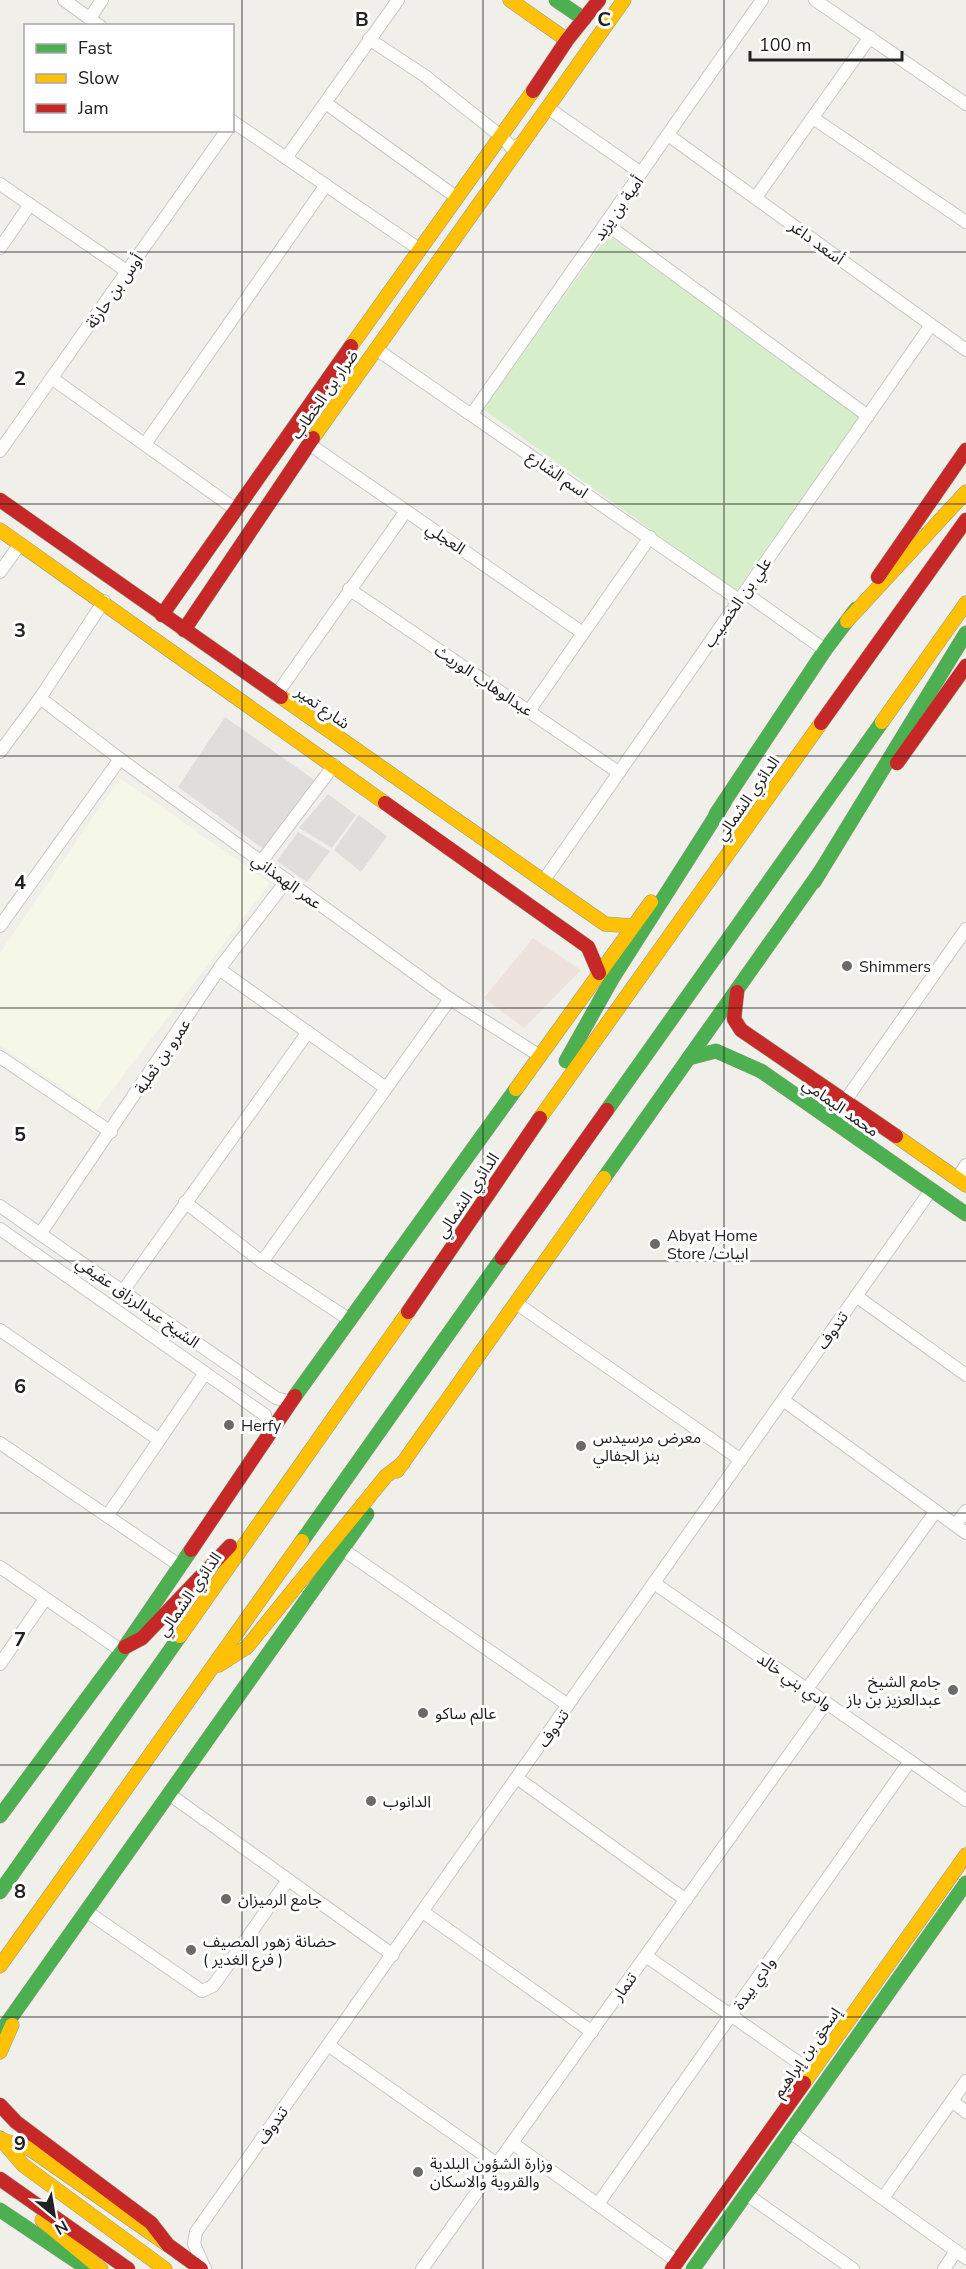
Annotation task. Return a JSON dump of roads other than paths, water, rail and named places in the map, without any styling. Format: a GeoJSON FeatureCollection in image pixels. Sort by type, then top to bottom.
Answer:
{"type":"FeatureCollection","features":[{"type":"Feature","properties":{"kind":"main road"},"geometry":{"type":"LineString","coordinates":[[510,0],[567,40]]}},
{"type":"Feature","properties":{"kind":"main road"},"geometry":{"type":"LineString","coordinates":[[556,0],[584,19]]}},
{"type":"Feature","properties":{"kind":"main road","name":"ضرار بن الخطاب"},"geometry":{"type":"LineString","coordinates":[[184,630],[309,444],[624,0]]}},
{"type":"Feature","properties":{"kind":"main road","name":"ضرار بن الخطاب"},"geometry":{"type":"LineString","coordinates":[[162,615],[419,249],[502,137],[567,40],[598,2]]}},
{"type":"Feature","properties":{"kind":"main road"},"geometry":{"type":"LineString","coordinates":[[553,30],[567,24],[568,8]]}},
{"type":"Feature","properties":{"kind":"main road","name":"الدائري الشمالي"},"geometry":{"type":"LineString","coordinates":[[0,1816],[123,1649],[291,1402],[724,803],[825,650],[848,621],[966,450]]}},
{"type":"Feature","properties":{"kind":"main road"},"geometry":{"type":"LineString","coordinates":[[848,621],[966,492]]}},
{"type":"Feature","properties":{"kind":"main road","name":"شارع تمير"},"geometry":{"type":"LineString","coordinates":[[0,500],[605,924]]}},
{"type":"Feature","properties":{"kind":"main road","name":"الدائري الشمالي"},"geometry":{"type":"LineString","coordinates":[[0,1892],[396,1330],[532,1129],[966,520]]}},
{"type":"Feature","properties":{"kind":"main road"},"geometry":{"type":"LineString","coordinates":[[0,530],[104,601],[588,947],[599,973]]}},
{"type":"Feature","properties":{"kind":"main road"},"geometry":{"type":"LineString","coordinates":[[175,596],[180,613],[196,610]]}},
{"type":"Feature","properties":{"kind":"main road"},"geometry":{"type":"LineString","coordinates":[[0,1966],[966,603]]}},
{"type":"Feature","properties":{"kind":"main road"},"geometry":{"type":"LineString","coordinates":[[814,882],[966,633]]}},
{"type":"Feature","properties":{"kind":"main road"},"geometry":{"type":"LineString","coordinates":[[198,669],[212,650]]}},
{"type":"Feature","properties":{"kind":"main road"},"geometry":{"type":"LineString","coordinates":[[214,680],[228,661]]}},
{"type":"Feature","properties":{"kind":"main road"},"geometry":{"type":"LineString","coordinates":[[0,2033],[737,989],[961,682],[966,666]]}},
{"type":"Feature","properties":{"kind":"main road"},"geometry":{"type":"LineString","coordinates":[[532,1129],[555,1080],[612,979],[724,803]]}},
{"type":"Feature","properties":{"kind":"main road"},"geometry":{"type":"LineString","coordinates":[[588,947],[605,924],[633,926]]}},
{"type":"Feature","properties":{"kind":"main road","name":"محمد اليمامي"},"geometry":{"type":"LineString","coordinates":[[737,989],[734,1019],[741,1030],[961,1182]]}},
{"type":"Feature","properties":{"kind":"main road","name":"محمد اليمامي"},"geometry":{"type":"LineString","coordinates":[[689,1058],[716,1051],[761,1071],[966,1215]]}},
{"type":"Feature","properties":{"kind":"main road"},"geometry":{"type":"LineString","coordinates":[[761,1071],[754,1064],[755,1060],[775,1052]]}},
{"type":"Feature","properties":{"kind":"main road"},"geometry":{"type":"LineString","coordinates":[[208,1672],[247,1647],[386,1476],[403,1463]]}},
{"type":"Feature","properties":{"kind":"main road"},"geometry":{"type":"LineString","coordinates":[[123,1649],[142,1638],[249,1526],[267,1511]]}},
{"type":"Feature","properties":{"kind":"main road","name":"إسحق بن إبراهيم"},"geometry":{"type":"LineString","coordinates":[[675,2265],[966,1855]]}},
{"type":"Feature","properties":{"kind":"main road","name":"إسحق بن إبراهيم"},"geometry":{"type":"LineString","coordinates":[[693,2269],[966,1883]]}},
{"type":"Feature","properties":{"kind":"main road"},"geometry":{"type":"LineString","coordinates":[[921,1918],[935,1927]]}},
{"type":"Feature","properties":{"kind":"main road"},"geometry":{"type":"LineString","coordinates":[[0,2052],[25,1998]]}},
{"type":"Feature","properties":{"kind":"main road"},"geometry":{"type":"LineString","coordinates":[[0,2105],[16,2122],[151,2223],[168,2245]]}},
{"type":"Feature","properties":{"kind":"main road"},"geometry":{"type":"LineString","coordinates":[[2,2139],[30,2149],[203,2269]]}},
{"type":"Feature","properties":{"kind":"main road"},"geometry":{"type":"LineString","coordinates":[[2,2139],[23,2164],[165,2269]]}},
{"type":"Feature","properties":{"kind":"main road"},"geometry":{"type":"LineString","coordinates":[[0,2181],[128,2269]]}},
{"type":"Feature","properties":{"kind":"main road"},"geometry":{"type":"LineString","coordinates":[[0,2181],[101,2269]]}},
{"type":"Feature","properties":{"kind":"main road"},"geometry":{"type":"LineString","coordinates":[[0,2210],[88,2269]]}},
{"type":"Feature","properties":{"kind":"street"},"geometry":{"type":"LineString","coordinates":[[64,0],[98,24]]}},
{"type":"Feature","properties":{"kind":"street"},"geometry":{"type":"LineString","coordinates":[[90,18],[102,0]]}},
{"type":"Feature","properties":{"kind":"street"},"geometry":{"type":"LineString","coordinates":[[286,159],[327,104],[369,39],[398,0]]}},
{"type":"Feature","properties":{"kind":"street","name":"ضرار بن الخطاب"},"geometry":{"type":"LineString","coordinates":[[612,16],[618,0]]}},
{"type":"Feature","properties":{"kind":"street","name":"أمية بن يزيد"},"geometry":{"type":"LineString","coordinates":[[472,414],[762,0]]}},
{"type":"Feature","properties":{"kind":"street"},"geometry":{"type":"LineString","coordinates":[[816,0],[966,104]]}},
{"type":"Feature","properties":{"kind":"street"},"geometry":{"type":"LineString","coordinates":[[756,197],[870,37]]}},
{"type":"Feature","properties":{"kind":"street"},"geometry":{"type":"LineString","coordinates":[[369,39],[424,76],[502,137],[512,148],[524,142]]}},
{"type":"Feature","properties":{"kind":"street"},"geometry":{"type":"LineString","coordinates":[[327,104],[456,197]]}},
{"type":"Feature","properties":{"kind":"street"},"geometry":{"type":"LineString","coordinates":[[549,108],[641,173]]}},
{"type":"Feature","properties":{"kind":"street"},"geometry":{"type":"LineString","coordinates":[[813,118],[966,222]]}},
{"type":"Feature","properties":{"kind":"street"},"geometry":{"type":"LineString","coordinates":[[234,126],[419,249]]}},
{"type":"Feature","properties":{"kind":"street","name":"أوس بن حارثة"},"geometry":{"type":"LineString","coordinates":[[0,451],[225,132]]}},
{"type":"Feature","properties":{"kind":"street","name":"أسعد داغر"},"geometry":{"type":"LineString","coordinates":[[668,135],[966,350]]}},
{"type":"Feature","properties":{"kind":"street","name":"ضرار بن الخطاب"},"geometry":{"type":"LineString","coordinates":[[476,170],[495,153],[503,158],[497,182]]}},
{"type":"Feature","properties":{"kind":"street"},"geometry":{"type":"LineString","coordinates":[[0,184],[128,272]]}},
{"type":"Feature","properties":{"kind":"street"},"geometry":{"type":"LineString","coordinates":[[145,444],[326,185]]}},
{"type":"Feature","properties":{"kind":"street"},"geometry":{"type":"LineString","coordinates":[[0,248],[29,206]]}},
{"type":"Feature","properties":{"kind":"street"},"geometry":{"type":"LineString","coordinates":[[606,224],[868,416]]}},
{"type":"Feature","properties":{"kind":"street","name":"علي بن الخصيب"},"geometry":{"type":"LineString","coordinates":[[544,880],[931,325]]}},
{"type":"Feature","properties":{"kind":"street","name":"اسم الشارع"},"geometry":{"type":"LineString","coordinates":[[376,349],[650,537],[825,650]]}},
{"type":"Feature","properties":{"kind":"street"},"geometry":{"type":"LineString","coordinates":[[53,379],[235,509]]}},
{"type":"Feature","properties":{"kind":"street","name":"العجلي"},"geometry":{"type":"LineString","coordinates":[[309,444],[583,633]]}},
{"type":"Feature","properties":{"kind":"street"},"geometry":{"type":"LineString","coordinates":[[276,695],[406,511]]}},
{"type":"Feature","properties":{"kind":"street"},"geometry":{"type":"LineString","coordinates":[[529,711],[650,537]]}},
{"type":"Feature","properties":{"kind":"street"},"geometry":{"type":"LineString","coordinates":[[0,572],[20,544]]}},
{"type":"Feature","properties":{"kind":"street","name":"عبدالوهاب الوريث"},"geometry":{"type":"LineString","coordinates":[[349,589],[618,772]]}},
{"type":"Feature","properties":{"kind":"street"},"geometry":{"type":"LineString","coordinates":[[0,752],[40,698],[104,601]]}},
{"type":"Feature","properties":{"kind":"street","name":"عمر الهمذاني"},"geometry":{"type":"LineString","coordinates":[[40,698],[120,759],[450,999],[540,1056]]}},
{"type":"Feature","properties":{"kind":"street"},"geometry":{"type":"LineString","coordinates":[[0,926],[120,759]]}},
{"type":"Feature","properties":{"kind":"street"},"geometry":{"type":"LineString","coordinates":[[261,862],[334,765]]}},
{"type":"Feature","properties":{"kind":"street","name":"عمرو بن ثعلبة"},"geometry":{"type":"LineString","coordinates":[[40,1234],[219,969],[287,880]]}},
{"type":"Feature","properties":{"kind":"street"},"geometry":{"type":"LineString","coordinates":[[845,1101],[966,929]]}},
{"type":"Feature","properties":{"kind":"street"},"geometry":{"type":"LineString","coordinates":[[219,969],[386,1088]]}},
{"type":"Feature","properties":{"kind":"street"},"geometry":{"type":"LineString","coordinates":[[262,1262],[450,999]]}},
{"type":"Feature","properties":{"kind":"street"},"geometry":{"type":"LineString","coordinates":[[123,1291],[308,1032]]}},
{"type":"Feature","properties":{"kind":"street"},"geometry":{"type":"LineString","coordinates":[[0,1057],[111,1132]]}},
{"type":"Feature","properties":{"kind":"street"},"geometry":{"type":"LineString","coordinates":[[961,1182],[966,1165]]}},
{"type":"Feature","properties":{"kind":"street","name":"تندوف"},"geometry":{"type":"LineString","coordinates":[[203,2269],[194,2244],[196,2232],[931,1190]]}},
{"type":"Feature","properties":{"kind":"street"},"geometry":{"type":"LineString","coordinates":[[185,1202],[262,1262],[350,1320]]}},
{"type":"Feature","properties":{"kind":"street","name":"الشيخ عبدالرزاق عفيفي"},"geometry":{"type":"LineString","coordinates":[[0,1206],[276,1398],[291,1402]]}},
{"type":"Feature","properties":{"kind":"street","name":"الشيخ عبدالرزاق عفيفي"},"geometry":{"type":"LineString","coordinates":[[2,1234],[265,1415]]}},
{"type":"Feature","properties":{"kind":"street"},"geometry":{"type":"LineString","coordinates":[[856,1296],[966,1375]]}},
{"type":"Feature","properties":{"kind":"street"},"geometry":{"type":"LineString","coordinates":[[516,1303],[741,1460]]}},
{"type":"Feature","properties":{"kind":"street"},"geometry":{"type":"LineString","coordinates":[[0,1330],[158,1439]]}},
{"type":"Feature","properties":{"kind":"street"},"geometry":{"type":"LineString","coordinates":[[108,1515],[205,1373]]}},
{"type":"Feature","properties":{"kind":"street"},"geometry":{"type":"LineString","coordinates":[[270,1433],[265,1415],[276,1398]]}},
{"type":"Feature","properties":{"kind":"street"},"geometry":{"type":"LineString","coordinates":[[783,1400],[961,1529],[966,1511]]}},
{"type":"Feature","properties":{"kind":"street"},"geometry":{"type":"LineString","coordinates":[[0,1459],[5,1446],[179,1565]]}},
{"type":"Feature","properties":{"kind":"street"},"geometry":{"type":"LineString","coordinates":[[807,1689],[936,1511]]}},
{"type":"Feature","properties":{"kind":"street"},"geometry":{"type":"LineString","coordinates":[[342,1549],[568,1705]]}},
{"type":"Feature","properties":{"kind":"street"},"geometry":{"type":"LineString","coordinates":[[0,1567],[123,1649]]}},
{"type":"Feature","properties":{"kind":"street","name":"وادي بني خالد"},"geometry":{"type":"LineString","coordinates":[[654,1583],[966,1800]]}},
{"type":"Feature","properties":{"kind":"street"},"geometry":{"type":"LineString","coordinates":[[0,1664],[45,1599]]}},
{"type":"Feature","properties":{"kind":"street","name":"تنمار"},"geometry":{"type":"LineString","coordinates":[[422,2269],[826,1703]]}},
{"type":"Feature","properties":{"kind":"street","name":"وادي بيدة"},"geometry":{"type":"LineString","coordinates":[[598,2204],[910,1761]]}},
{"type":"Feature","properties":{"kind":"street"},"geometry":{"type":"LineString","coordinates":[[518,1778],[686,1900]]}},
{"type":"Feature","properties":{"kind":"street"},"geometry":{"type":"LineString","coordinates":[[169,1794],[393,1955]]}},
{"type":"Feature","properties":{"kind":"street"},"geometry":{"type":"LineString","coordinates":[[86,1911],[197,1991],[202,1991],[213,1986],[288,1880]]}},
{"type":"Feature","properties":{"kind":"street"},"geometry":{"type":"LineString","coordinates":[[423,1912],[592,2032]]}},
{"type":"Feature","properties":{"kind":"street"},"geometry":{"type":"LineString","coordinates":[[646,1956],[812,2072]]}},
{"type":"Feature","properties":{"kind":"street"},"geometry":{"type":"LineString","coordinates":[[328,2045],[497,2164]]}},
{"type":"Feature","properties":{"kind":"street"},"geometry":{"type":"LineString","coordinates":[[883,2198],[966,2081]]}},
{"type":"Feature","properties":{"kind":"street"},"geometry":{"type":"LineString","coordinates":[[952,2101],[966,2112]]}},
{"type":"Feature","properties":{"kind":"street"},"geometry":{"type":"LineString","coordinates":[[790,2132],[961,2254],[944,2269]]}},
{"type":"Feature","properties":{"kind":"street"},"geometry":{"type":"LineString","coordinates":[[512,2143],[598,2204],[675,2265]]}},
{"type":"Feature","properties":{"kind":"street"},"geometry":{"type":"LineString","coordinates":[[746,2194],[853,2269]]}},
{"type":"Feature","properties":{"kind":"place","name":"Shimmers"},"geometry":{"type":"Point","coordinates":[847,966]}},
{"type":"Feature","properties":{"kind":"place","name":"Abyat Home Store /ابيات"},"geometry":{"type":"Point","coordinates":[655,1244]}},
{"type":"Feature","properties":{"kind":"place","name":"Herfy"},"geometry":{"type":"Point","coordinates":[229,1425]}},
{"type":"Feature","properties":{"kind":"place","name":"معرض مرسيدس بنز الجفالي"},"geometry":{"type":"Point","coordinates":[581,1446]}},
{"type":"Feature","properties":{"kind":"place","name":"جامع الشيخ عبدالعزيز بن باز"},"geometry":{"type":"Point","coordinates":[953,1690]}},
{"type":"Feature","properties":{"kind":"place","name":"عالم ساكو"},"geometry":{"type":"Point","coordinates":[423,1713]}},
{"type":"Feature","properties":{"kind":"place","name":"الدانوب"},"geometry":{"type":"Point","coordinates":[371,1801]}},
{"type":"Feature","properties":{"kind":"place","name":"جامع الرميزان"},"geometry":{"type":"Point","coordinates":[226,1899]}},
{"type":"Feature","properties":{"kind":"place","name":"حضانة زهور المصيف ( فرع الغدير )"},"geometry":{"type":"Point","coordinates":[191,1950]}},
{"type":"Feature","properties":{"kind":"place","name":"وزارة الشؤون البلدية والقروية والاسكان"},"geometry":{"type":"Point","coordinates":[418,2172]}}]}
